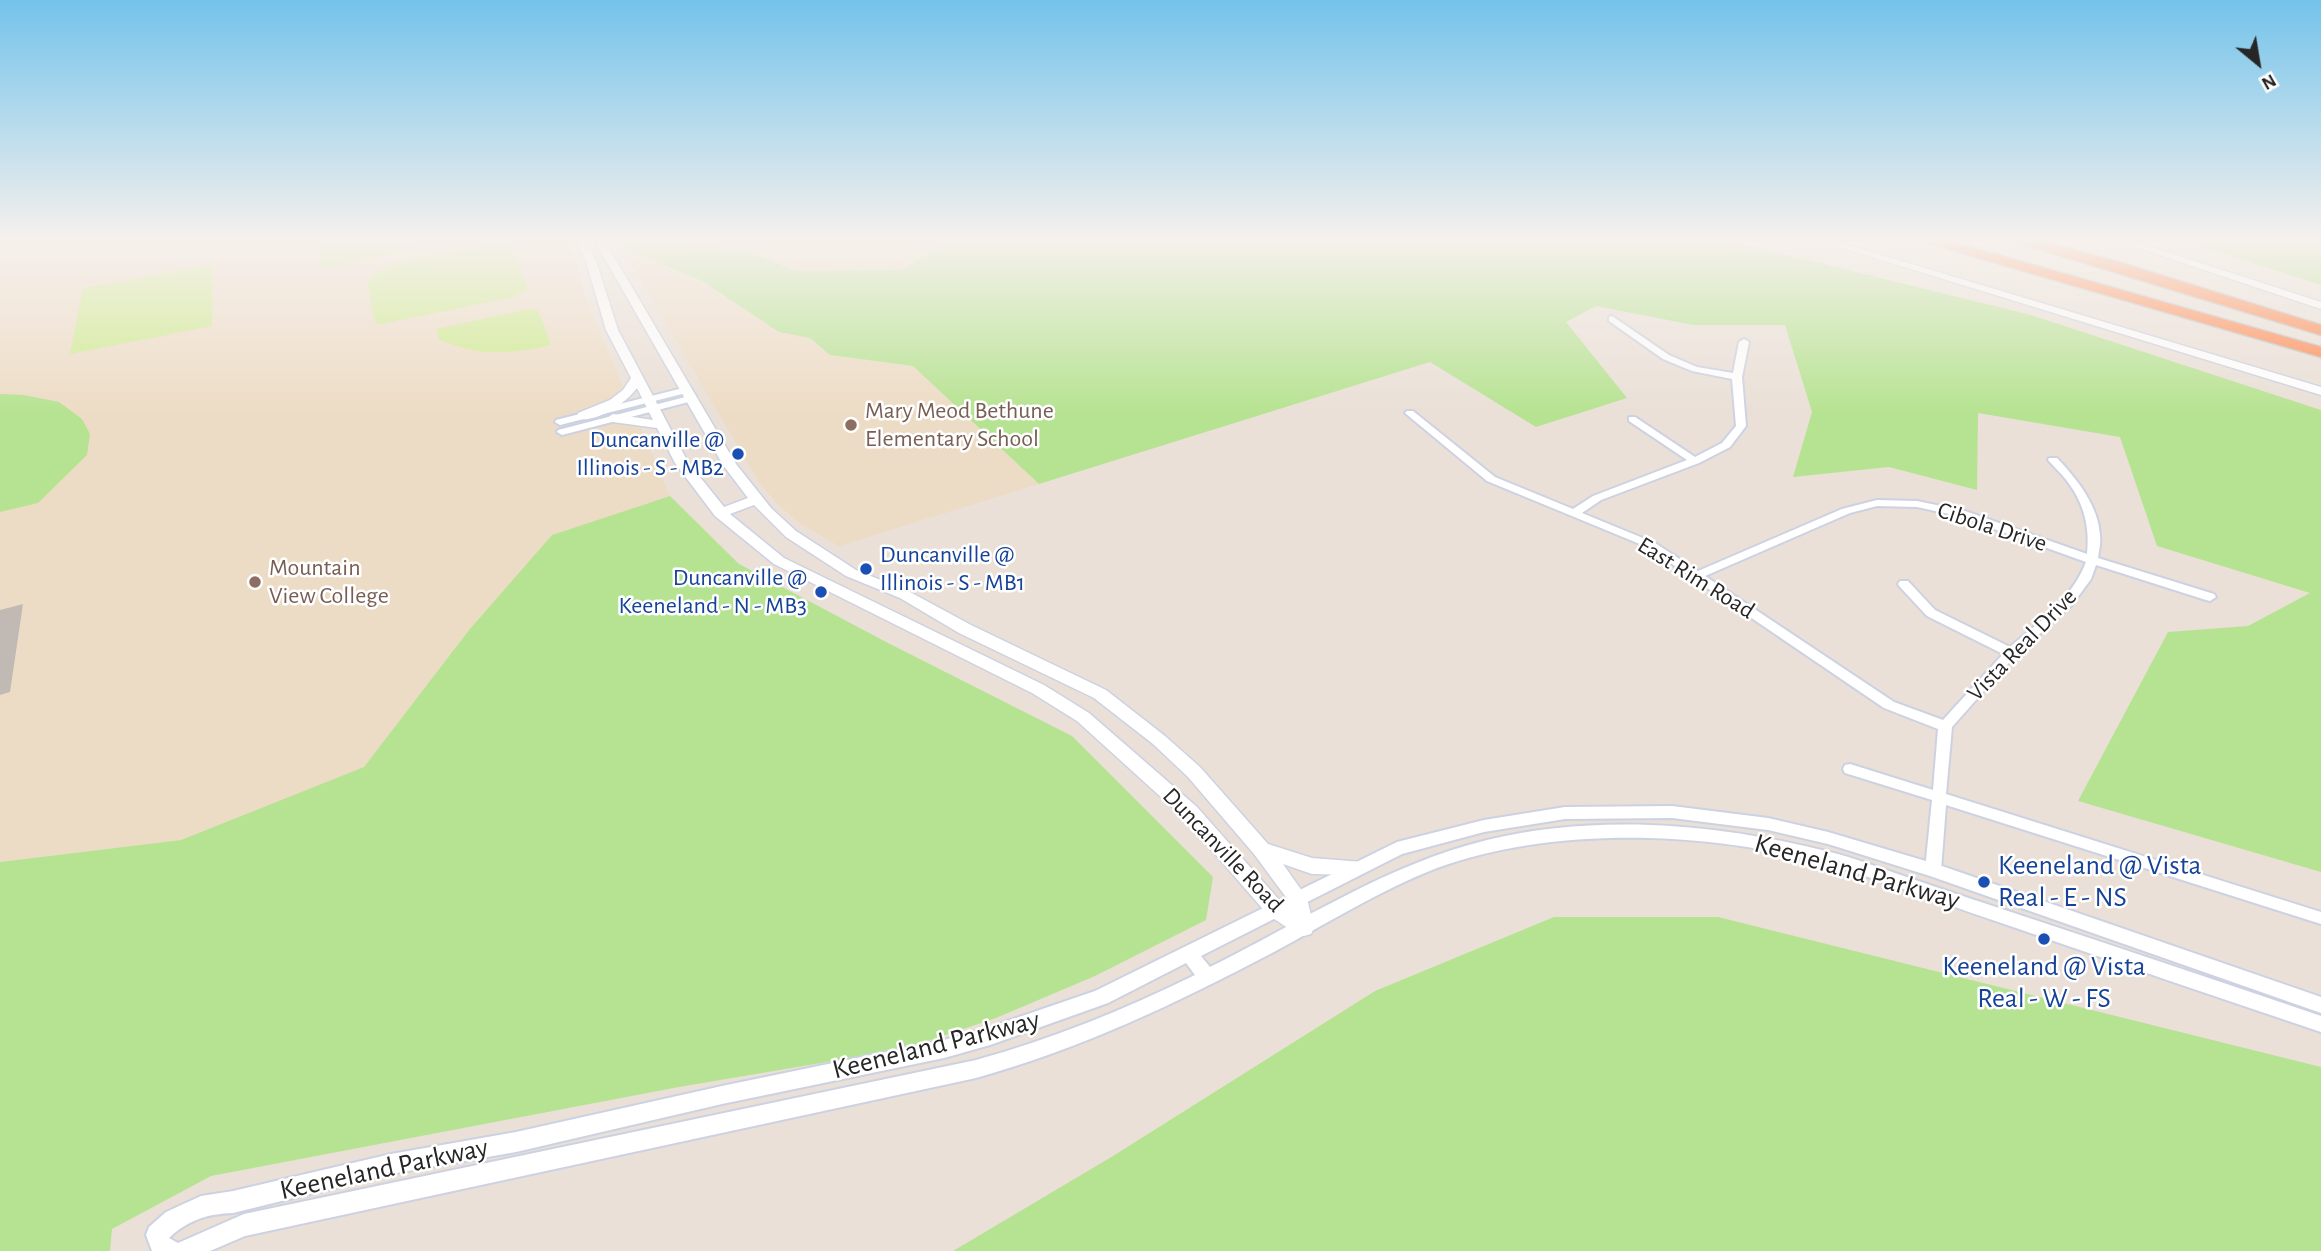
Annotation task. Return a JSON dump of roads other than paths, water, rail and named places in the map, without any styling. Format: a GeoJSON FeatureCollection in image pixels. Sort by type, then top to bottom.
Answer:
{"type":"FeatureCollection","features":[{"type":"Feature","properties":{"kind":"highway"},"geometry":{"type":"LineString","coordinates":[[2128,296],[2321,352]]}},
{"type":"Feature","properties":{"kind":"highway"},"geometry":{"type":"LineString","coordinates":[[2214,296],[2321,330]]}},
{"type":"Feature","properties":{"kind":"main road","name":"Duncanville Road"},"geometry":{"type":"LineString","coordinates":[[601,296],[607,318],[682,463],[720,513],[749,540],[779,561],[1038,688],[1095,727],[1190,812],[1275,909],[1304,928]]}},
{"type":"Feature","properties":{"kind":"main road","name":"Duncanville Road"},"geometry":{"type":"LineString","coordinates":[[632,296],[730,466],[755,500],[791,534],[851,573],[905,595],[965,629],[1100,694],[1159,740],[1194,772],[1261,849],[1297,898],[1304,928]]}},
{"type":"Feature","properties":{"kind":"main road"},"geometry":{"type":"LineString","coordinates":[[2008,296],[2321,391]]}},
{"type":"Feature","properties":{"kind":"main road"},"geometry":{"type":"LineString","coordinates":[[2292,296],[2321,306]]}},
{"type":"Feature","properties":{"kind":"main road"},"geometry":{"type":"LineString","coordinates":[[582,416],[611,405],[630,393],[638,376]]}},
{"type":"Feature","properties":{"kind":"main road"},"geometry":{"type":"LineString","coordinates":[[614,418],[663,425]]}},
{"type":"Feature","properties":{"kind":"main road"},"geometry":{"type":"LineString","coordinates":[[720,513],[755,500]]}},
{"type":"Feature","properties":{"kind":"main road"},"geometry":{"type":"LineString","coordinates":[[883,612],[905,595]]}},
{"type":"Feature","properties":{"kind":"main road"},"geometry":{"type":"LineString","coordinates":[[1095,727],[1120,710]]}},
{"type":"Feature","properties":{"kind":"main road"},"geometry":{"type":"LineString","coordinates":[[1261,849],[1312,866],[1356,867]]}},
{"type":"Feature","properties":{"kind":"street"},"geometry":{"type":"LineString","coordinates":[[1612,319],[1666,357],[1695,369],[1737,377]]}},
{"type":"Feature","properties":{"kind":"street"},"geometry":{"type":"LineString","coordinates":[[1574,513],[1597,498],[1695,461],[1726,445],[1741,426],[1737,377],[1744,342]]}},
{"type":"Feature","properties":{"kind":"street"},"geometry":{"type":"LineString","coordinates":[[652,403],[614,418],[561,427],[582,416],[690,394]]}},
{"type":"Feature","properties":{"kind":"street","name":"East Rim Road"},"geometry":{"type":"LineString","coordinates":[[1410,413],[1491,479],[1651,545],[1889,705],[1945,726]]}},
{"type":"Feature","properties":{"kind":"street"},"geometry":{"type":"LineString","coordinates":[[1632,419],[1695,461]]}},
{"type":"Feature","properties":{"kind":"street","name":"Vista Real Drive"},"geometry":{"type":"LineString","coordinates":[[1945,726],[2011,653],[2068,601],[2085,579],[2092,560],[2095,534],[2088,509],[2072,480],[2053,460]]}},
{"type":"Feature","properties":{"kind":"street","name":"Cibola Drive"},"geometry":{"type":"LineString","coordinates":[[1696,576],[1846,511],[1877,503],[1917,504],[1961,513],[2092,560],[2210,597]]}},
{"type":"Feature","properties":{"kind":"street"},"geometry":{"type":"LineString","coordinates":[[1904,584],[1931,613],[2011,653]]}},
{"type":"Feature","properties":{"kind":"street"},"geometry":{"type":"LineString","coordinates":[[1932,891],[1945,726]]}},
{"type":"Feature","properties":{"kind":"street"},"geometry":{"type":"LineString","coordinates":[[1850,769],[2321,918]]}},
{"type":"Feature","properties":{"kind":"street","name":"Keeneland Parkway"},"geometry":{"type":"LineString","coordinates":[[170,1251],[161,1247],[157,1234],[175,1217],[211,1202],[233,1202],[391,1164],[516,1142],[722,1095],[944,1049],[1003,1032],[1101,997],[1356,867],[1397,849],[1484,826],[1565,813],[1648,811],[1768,824],[1828,838],[1933,870],[2321,1005]]}},
{"type":"Feature","properties":{"kind":"street","name":"Keeneland Parkway"},"geometry":{"type":"LineString","coordinates":[[185,1251],[244,1225],[897,1087],[1006,1061],[1107,1023],[1208,978],[1387,883],[1438,861],[1497,844],[1584,831],[1704,834],[1774,845],[1832,859],[2321,1024]]}},
{"type":"Feature","properties":{"kind":"street"},"geometry":{"type":"LineString","coordinates":[[1189,954],[1208,978]]}},
{"type":"Feature","properties":{"kind":"place","name":"Mary Meod Bethune Elementary School"},"geometry":{"type":"Point","coordinates":[851,425]}},
{"type":"Feature","properties":{"kind":"place","name":"Duncanville @ Illinois - S - MB2"},"geometry":{"type":"Point","coordinates":[738,454]}},
{"type":"Feature","properties":{"kind":"place","name":"Duncanville @ Illinois - S - MB1"},"geometry":{"type":"Point","coordinates":[866,569]}},
{"type":"Feature","properties":{"kind":"place","name":"Mountain View College"},"geometry":{"type":"Point","coordinates":[255,582]}},
{"type":"Feature","properties":{"kind":"place","name":"Duncanville @ Keeneland - N - MB3"},"geometry":{"type":"Point","coordinates":[821,592]}},
{"type":"Feature","properties":{"kind":"place","name":"Keeneland @ Vista Real - E - NS"},"geometry":{"type":"Point","coordinates":[1984,882]}},
{"type":"Feature","properties":{"kind":"place","name":"Keeneland @ Vista Real - W - FS"},"geometry":{"type":"Point","coordinates":[2044,939]}}]}
